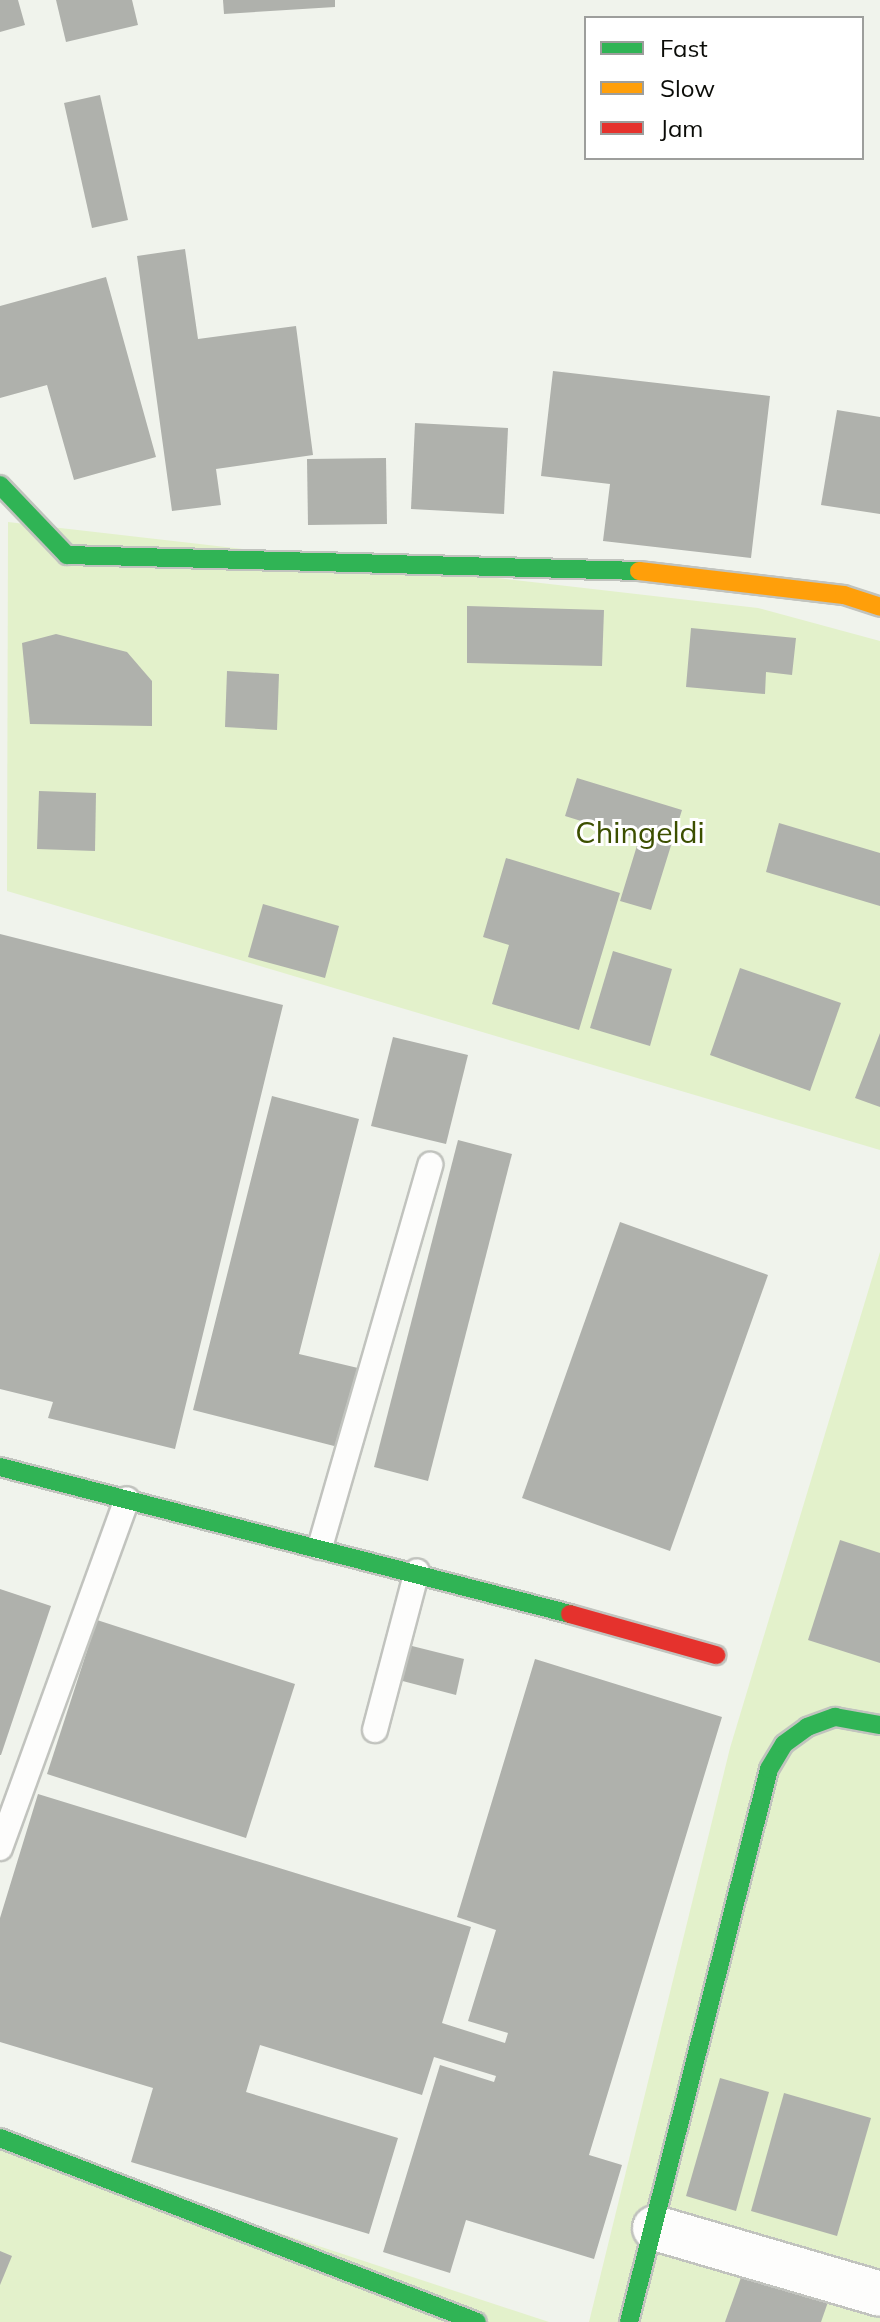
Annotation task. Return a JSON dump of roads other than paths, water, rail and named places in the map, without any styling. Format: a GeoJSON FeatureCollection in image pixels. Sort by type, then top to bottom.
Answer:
{"type":"FeatureCollection","features":[{"type":"Feature","properties":{"kind":"street"},"geometry":{"type":"LineString","coordinates":[[0,485],[67,555],[610,568],[844,595],[880,607]]}},
{"type":"Feature","properties":{"kind":"street"},"geometry":{"type":"LineString","coordinates":[[0,1467],[417,1571],[716,1655]]}},
{"type":"Feature","properties":{"kind":"street"},"geometry":{"type":"LineString","coordinates":[[629,2322],[769,1769],[784,1744],[807,1727],[835,1717],[880,1725]]}},
{"type":"Feature","properties":{"kind":"street"},"geometry":{"type":"LineString","coordinates":[[0,2138],[477,2322]]}},
{"type":"Feature","properties":{"kind":"street"},"geometry":{"type":"LineString","coordinates":[[655,2228],[880,2294]]}},
{"type":"Feature","properties":{"kind":"lane"},"geometry":{"type":"LineString","coordinates":[[320,1547],[430,1165]]}},
{"type":"Feature","properties":{"kind":"lane"},"geometry":{"type":"LineString","coordinates":[[0,1848],[127,1499]]}},
{"type":"Feature","properties":{"kind":"lane"},"geometry":{"type":"LineString","coordinates":[[375,1730],[417,1571]]}},
{"type":"Feature","properties":{"kind":"park label","name":"Chingeldi"},"geometry":{"type":"Point","coordinates":[640,832]}}]}
